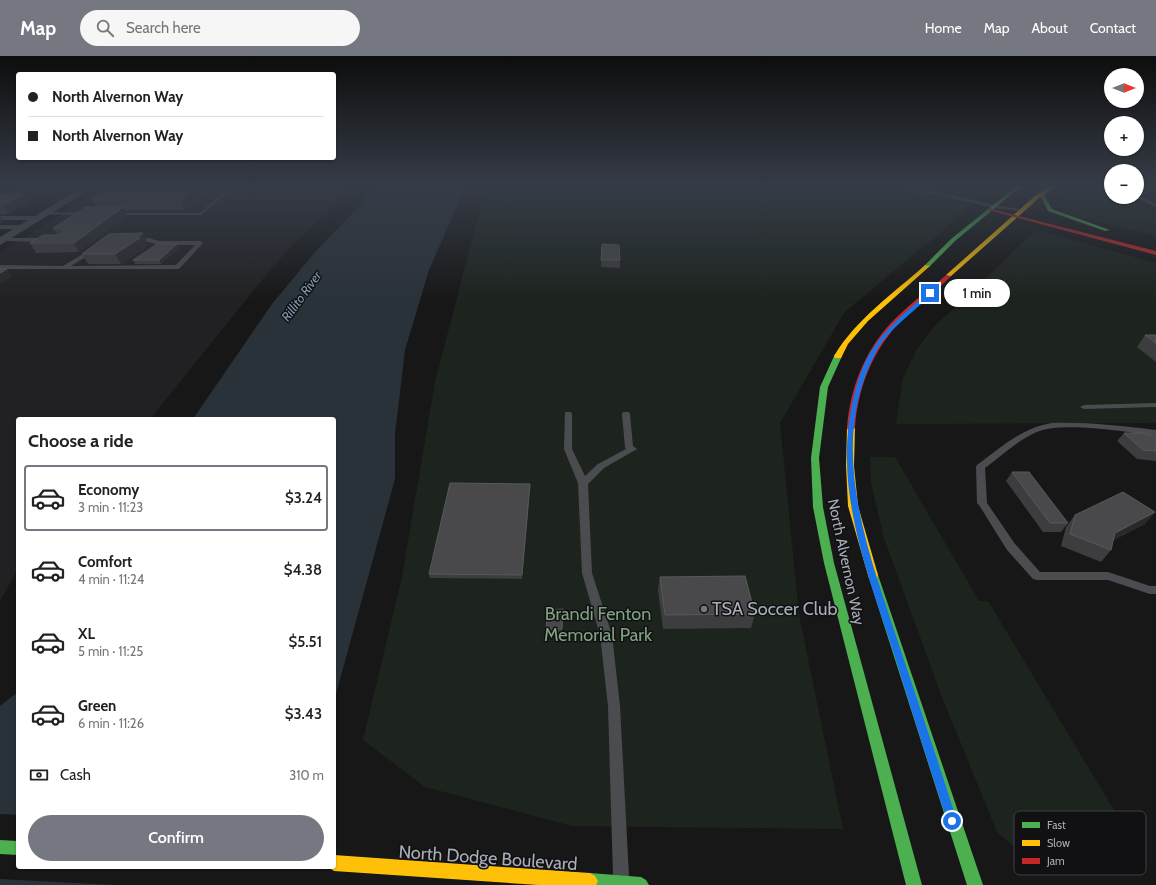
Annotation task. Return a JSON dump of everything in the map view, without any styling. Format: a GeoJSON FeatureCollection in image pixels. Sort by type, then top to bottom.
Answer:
{"type":"FeatureCollection","features":[{"type":"Feature","properties":{"kind":"main road","name":"North Alvernon Way"},"geometry":{"type":"LineString","coordinates":[[914,885],[829,563],[818,507],[815,458],[817,428],[824,387],[841,350],[865,321],[920,273],[953,240],[973,224]]}},
{"type":"Feature","properties":{"kind":"main road","name":"North Alvernon Way"},"geometry":{"type":"LineString","coordinates":[[974,885],[937,776],[867,557],[853,506],[850,466],[851,423],[859,384],[873,353],[893,325],[1008,224]]}},
{"type":"Feature","properties":{"kind":"main road"},"geometry":{"type":"LineString","coordinates":[[1056,224],[1156,253]]}},
{"type":"Feature","properties":{"kind":"main road"},"geometry":{"type":"LineString","coordinates":[[1074,224],[1111,231],[1090,224]]}},
{"type":"Feature","properties":{"kind":"main road"},"geometry":{"type":"LineString","coordinates":[[0,847],[16,848]]}},
{"type":"Feature","properties":{"kind":"main road","name":"North Dodge Boulevard"},"geometry":{"type":"LineString","coordinates":[[336,863],[641,885]]}},
{"type":"Feature","properties":{"kind":"street"},"geometry":{"type":"LineString","coordinates":[[1,240],[30,224]]}},
{"type":"Feature","properties":{"kind":"lane"},"geometry":{"type":"LineString","coordinates":[[0,227],[24,227]]}},
{"type":"Feature","properties":{"kind":"lane"},"geometry":{"type":"LineString","coordinates":[[1,240],[50,240]]}},
{"type":"Feature","properties":{"kind":"lane"},"geometry":{"type":"LineString","coordinates":[[0,267],[178,267],[200,243],[159,243],[149,240],[128,240]]}},
{"type":"Feature","properties":{"kind":"lane"},"geometry":{"type":"LineString","coordinates":[[153,247],[159,243]]}},
{"type":"Feature","properties":{"kind":"lane"},"geometry":{"type":"LineString","coordinates":[[65,268],[102,244]]}},
{"type":"Feature","properties":{"kind":"lane"},"geometry":{"type":"LineString","coordinates":[[122,268],[134,260]]}},
{"type":"Feature","properties":{"kind":"lane"},"geometry":{"type":"LineString","coordinates":[[1084,407],[1156,406]]}},
{"type":"Feature","properties":{"kind":"lane"},"geometry":{"type":"LineString","coordinates":[[568,414],[568,449],[583,483],[587,574],[606,635],[614,706],[621,884]]}},
{"type":"Feature","properties":{"kind":"lane"},"geometry":{"type":"LineString","coordinates":[[583,483],[601,466],[633,449],[629,446],[626,414]]}},
{"type":"Feature","properties":{"kind":"lane"},"geometry":{"type":"LineString","coordinates":[[1156,433],[1076,426],[1038,428],[1007,447],[980,467],[982,503],[1011,547],[1037,576],[1108,576],[1150,590],[1156,590]]}},
{"type":"Feature","properties":{"kind":"shaded area"},"geometry":{"type":"Polygon","coordinates":[[[47,224],[315,224],[300,237],[270,270],[152,417],[16,417],[16,573],[0,601],[0,253],[47,224]]]}},
{"type":"Feature","properties":{"kind":"green space","name":"Brandi Fenton Memorial Park"},"geometry":{"type":"Polygon","coordinates":[[[476,224],[950,224],[844,313],[780,423],[799,615],[843,829],[572,826],[425,787],[363,740],[402,577],[435,382],[476,224]]]}},
{"type":"Feature","properties":{"kind":"green space"},"geometry":{"type":"Polygon","coordinates":[[[1104,224],[1156,224],[1156,236],[1104,224]]]}},
{"type":"Feature","properties":{"kind":"green space"},"geometry":{"type":"Polygon","coordinates":[[[1037,230],[1156,263],[1156,423],[896,424],[903,378],[917,349],[934,326],[963,301],[1030,235],[1037,230]]]}},
{"type":"Feature","properties":{"kind":"green space"},"geometry":{"type":"Polygon","coordinates":[[[870,457],[895,457],[979,601],[988,601],[1115,811],[1014,811],[1014,846],[997,832],[942,697],[884,538],[871,483],[870,457]]]}},
{"type":"Feature","properties":{"kind":"water","name":"Rillito River"},"geometry":{"type":"Polygon","coordinates":[[[342,224],[449,224],[429,270],[405,350],[395,434],[395,479],[336,694],[336,417],[194,417],[272,304],[316,251],[342,224]]]}},
{"type":"Feature","properties":{"kind":"water"},"geometry":{"type":"Polygon","coordinates":[[[16,694],[16,869],[49,869],[293,885],[0,885],[0,706],[16,694]]]}},
{"type":"Feature","properties":{"kind":"pier"},"geometry":{"type":"Polygon","coordinates":[[[0,814],[16,815],[16,869],[296,869],[295,885],[114,885],[0,879],[0,814]]]}},
{"type":"Feature","properties":{"kind":"building"},"geometry":{"type":"Polygon","coordinates":[[[60,224],[100,224],[74,243],[30,243],[43,235],[60,235],[65,232],[61,229],[53,228],[60,224]]]}},
{"type":"Feature","properties":{"kind":"building"},"geometry":{"type":"Polygon","coordinates":[[[143,233],[137,238],[140,238],[115,254],[82,254],[109,234],[143,233]]]}},
{"type":"Feature","properties":{"kind":"building"},"geometry":{"type":"Polygon","coordinates":[[[157,244],[177,244],[159,260],[133,260],[157,244]]]}},
{"type":"Feature","properties":{"kind":"building"},"geometry":{"type":"Polygon","coordinates":[[[602,244],[619,245],[620,260],[601,260],[602,244]]]}},
{"type":"Feature","properties":{"kind":"building"},"geometry":{"type":"Polygon","coordinates":[[[0,269],[7,269],[0,273],[0,269]]]}},
{"type":"Feature","properties":{"kind":"building"},"geometry":{"type":"Polygon","coordinates":[[[1145,335],[1156,335],[1156,343],[1145,335]]]}},
{"type":"Feature","properties":{"kind":"building"},"geometry":{"type":"Polygon","coordinates":[[[1124,433],[1143,433],[1156,437],[1156,451],[1143,450],[1124,433]]]}},
{"type":"Feature","properties":{"kind":"building"},"geometry":{"type":"Polygon","coordinates":[[[1012,472],[1029,472],[1068,523],[1050,523],[1012,472]]]}},
{"type":"Feature","properties":{"kind":"building"},"geometry":{"type":"Polygon","coordinates":[[[450,483],[530,484],[522,575],[429,574],[450,483]]]}},
{"type":"Feature","properties":{"kind":"building"},"geometry":{"type":"Polygon","coordinates":[[[1123,492],[1155,512],[1115,533],[1111,550],[1070,534],[1075,515],[1123,492]]]}},
{"type":"Feature","properties":{"kind":"building","name":"TSA Soccer Club"},"geometry":{"type":"Polygon","coordinates":[[[745,576],[755,614],[665,615],[660,577],[745,576]]]}},
{"type":"Feature","properties":{"kind":"building"},"geometry":{"type":"Polygon","coordinates":[[[563,609],[562,629],[546,629],[548,610],[563,609]]]}},
{"type":"Feature","properties":{"kind":"traffic: fast"},"geometry":{"type":"LineString","coordinates":[[927,266],[953,240],[973,224]]}},
{"type":"Feature","properties":{"kind":"traffic: fast"},"geometry":{"type":"LineString","coordinates":[[1089,224],[1107,230]]}},
{"type":"Feature","properties":{"kind":"traffic: fast"},"geometry":{"type":"LineString","coordinates":[[838,356],[824,387],[815,458],[818,507],[829,563],[914,885]]}},
{"type":"Feature","properties":{"kind":"traffic: fast"},"geometry":{"type":"LineString","coordinates":[[873,575],[975,885]]}},
{"type":"Feature","properties":{"kind":"traffic: fast"},"geometry":{"type":"LineString","coordinates":[[0,847],[16,848]]}},
{"type":"Feature","properties":{"kind":"traffic: fast"},"geometry":{"type":"LineString","coordinates":[[590,881],[641,885]]}},
{"type":"Feature","properties":{"kind":"traffic: slow"},"geometry":{"type":"LineString","coordinates":[[948,276],[1007,224]]}},
{"type":"Feature","properties":{"kind":"traffic: slow"},"geometry":{"type":"LineString","coordinates":[[838,356],[845,343],[855,331],[878,308],[927,266]]}},
{"type":"Feature","properties":{"kind":"traffic: slow"},"geometry":{"type":"LineString","coordinates":[[851,428],[850,466],[853,506],[873,575]]}},
{"type":"Feature","properties":{"kind":"traffic: slow"},"geometry":{"type":"LineString","coordinates":[[336,863],[590,881]]}},
{"type":"Feature","properties":{"kind":"traffic: jam"},"geometry":{"type":"LineString","coordinates":[[1045,224],[1156,253]]}},
{"type":"Feature","properties":{"kind":"traffic: jam"},"geometry":{"type":"LineString","coordinates":[[851,428],[852,414],[858,386],[876,347],[884,335],[900,318],[948,276]]}},
{"type":"Feature","properties":{"kind":"place","name":"TSA Soccer Club"},"geometry":{"type":"Point","coordinates":[704,609]}},
{"type":"Feature","properties":{"kind":"route"},"geometry":{"type":"LineString","coordinates":[[930,293],[893,325],[873,353],[859,384],[851,423],[850,466],[853,506],[869,564],[952,821]]}}]}
